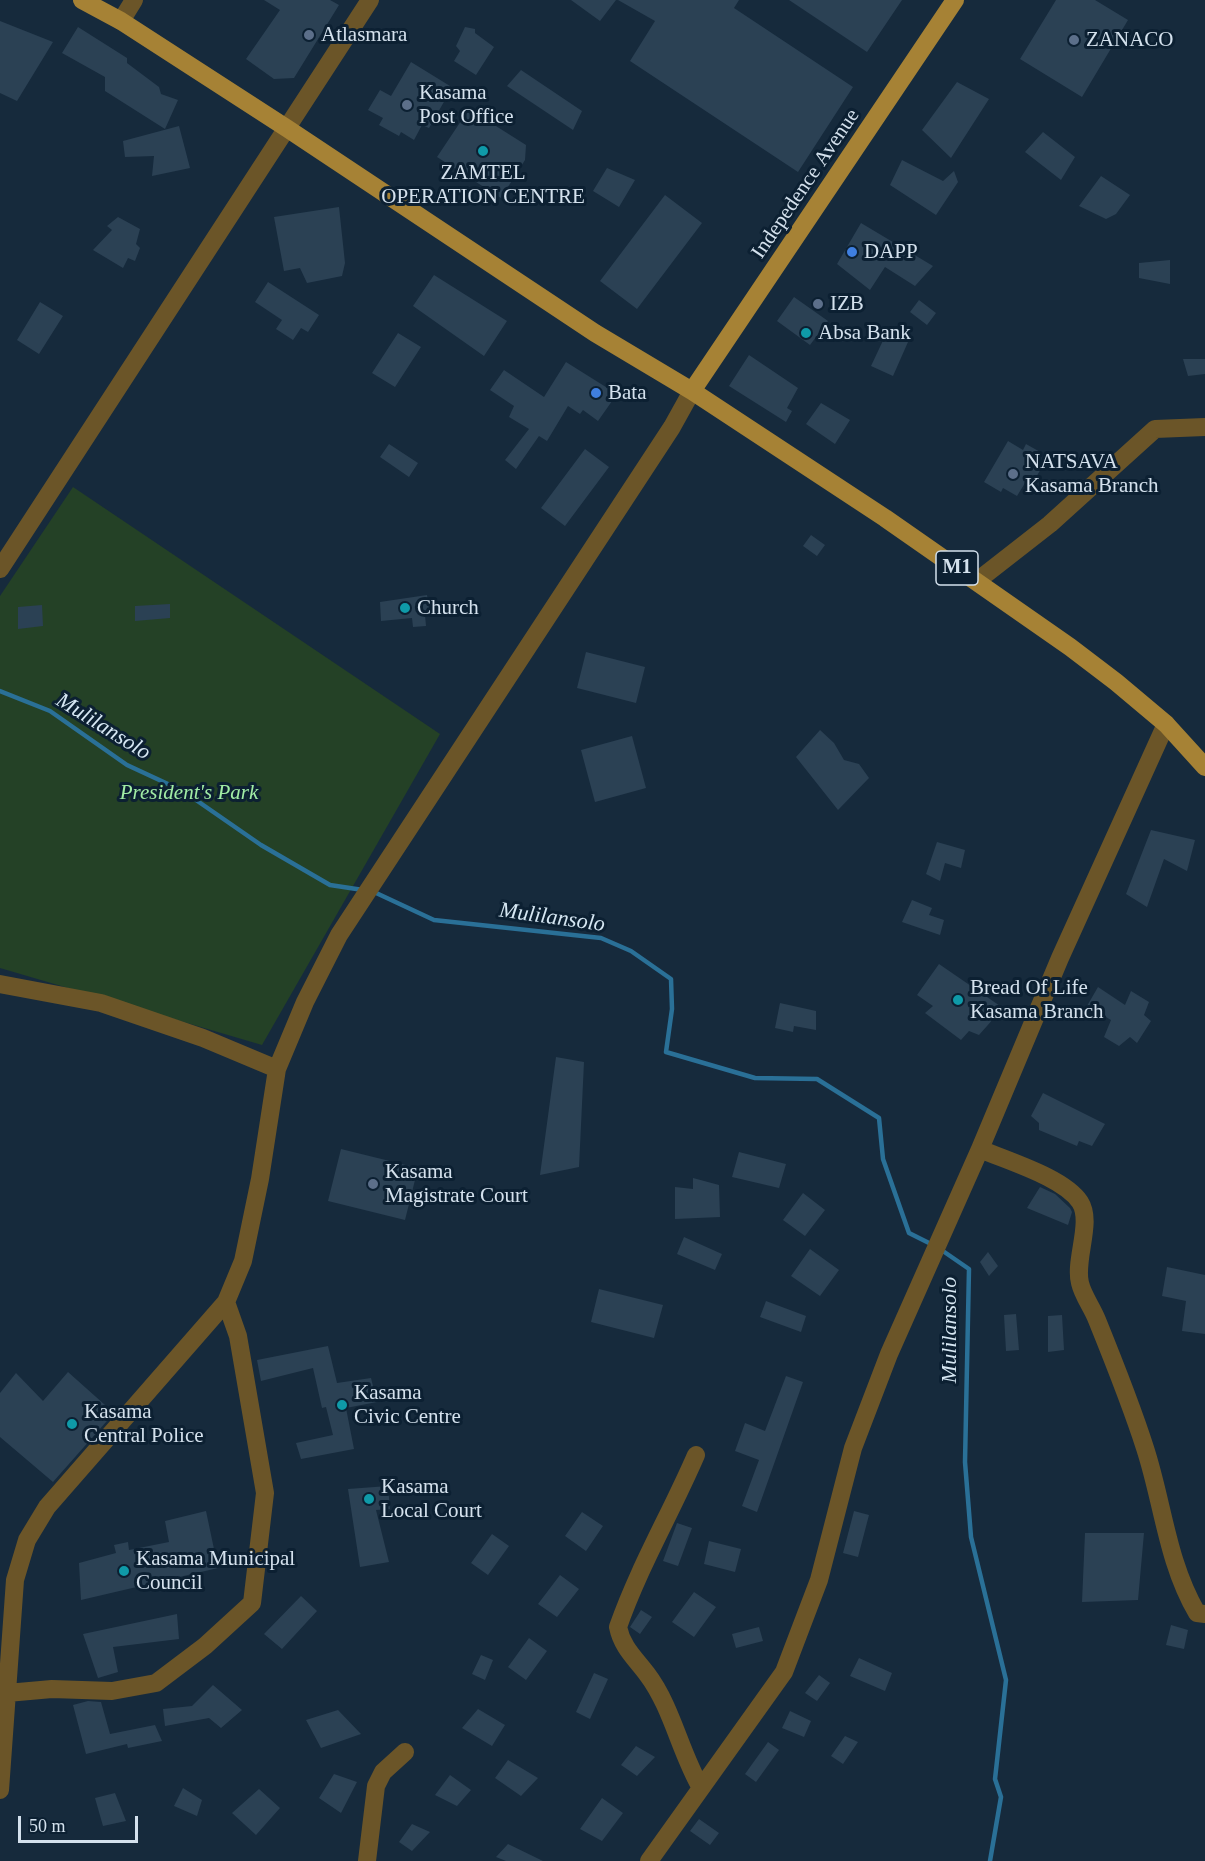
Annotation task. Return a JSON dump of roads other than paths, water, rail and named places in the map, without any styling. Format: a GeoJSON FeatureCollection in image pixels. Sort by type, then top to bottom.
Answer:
{"type":"FeatureCollection","features":[{"type":"Feature","properties":{"kind":"main road"},"geometry":{"type":"LineString","coordinates":[[82,0],[121,21],[288,129],[595,333],[692,391]]}},
{"type":"Feature","properties":{"kind":"main road","name":"Indepedence Avenue"},"geometry":{"type":"LineString","coordinates":[[692,391],[955,0]]}},
{"type":"Feature","properties":{"kind":"main road","name":"M1"},"geometry":{"type":"LineString","coordinates":[[692,391],[1070,647],[1166,724],[1205,767]]}},
{"type":"Feature","properties":{"kind":"street"},"geometry":{"type":"LineString","coordinates":[[121,21],[134,0]]}},
{"type":"Feature","properties":{"kind":"street"},"geometry":{"type":"LineString","coordinates":[[0,569],[370,0]]}},
{"type":"Feature","properties":{"kind":"street"},"geometry":{"type":"LineString","coordinates":[[0,1790],[15,1580],[27,1540],[47,1507],[226,1302],[243,1261],[260,1179],[277,1069],[310,993],[339,935],[672,427],[692,391]]}},
{"type":"Feature","properties":{"kind":"street"},"geometry":{"type":"LineString","coordinates":[[977,582],[1050,524],[1155,429],[1205,427]]}},
{"type":"Feature","properties":{"kind":"street"},"geometry":{"type":"LineString","coordinates":[[659,1857],[701,1788],[784,1672],[819,1580],[853,1448],[889,1354],[980,1149],[1060,958],[1166,724]]}},
{"type":"Feature","properties":{"kind":"street"},"geometry":{"type":"LineString","coordinates":[[0,984],[101,1003],[203,1038],[277,1069]]}},
{"type":"Feature","properties":{"kind":"street"},"geometry":{"type":"LineString","coordinates":[[980,1149],[1051,1179],[1069,1190],[1081,1203],[1084,1232],[1079,1280],[1125,1390],[1146,1450],[1173,1557],[1191,1603],[1197,1612],[1205,1614]]}},
{"type":"Feature","properties":{"kind":"street"},"geometry":{"type":"LineString","coordinates":[[7,1693],[52,1689],[112,1691],[156,1683],[205,1646],[252,1603],[265,1493],[238,1336],[226,1302]]}},
{"type":"Feature","properties":{"kind":"street"},"geometry":{"type":"LineString","coordinates":[[696,1455],[669,1518],[647,1558],[618,1627],[620,1638],[627,1651],[648,1675],[662,1698],[686,1762],[701,1788]]}},
{"type":"Feature","properties":{"kind":"street"},"geometry":{"type":"LineString","coordinates":[[367,1861],[376,1786],[383,1773],[405,1752]]}},
{"type":"Feature","properties":{"kind":"waterway","name":"Mulilansolo"},"geometry":{"type":"LineString","coordinates":[[0,691],[50,711],[127,765],[183,791],[261,845],[330,885],[363,890]]}},
{"type":"Feature","properties":{"kind":"waterway","name":"Mulilansolo"},"geometry":{"type":"LineString","coordinates":[[374,892],[434,920],[601,938],[631,951],[671,979],[672,1009],[666,1052],[755,1078],[817,1079],[879,1118],[883,1159],[909,1233],[933,1245]]}},
{"type":"Feature","properties":{"kind":"waterway","name":"Mulilansolo"},"geometry":{"type":"LineString","coordinates":[[940,1249],[969,1269],[965,1462],[971,1537],[1006,1680],[995,1779],[1001,1797],[990,1861]]}},
{"type":"Feature","properties":{"kind":"place","name":"Atlasmara"},"geometry":{"type":"Point","coordinates":[309,35]}},
{"type":"Feature","properties":{"kind":"place","name":"ZANACO"},"geometry":{"type":"Point","coordinates":[1074,40]}},
{"type":"Feature","properties":{"kind":"place","name":"Kasama Post Office"},"geometry":{"type":"Point","coordinates":[407,105]}},
{"type":"Feature","properties":{"kind":"place","name":"ZAMTEL OPERATION CENTRE"},"geometry":{"type":"Point","coordinates":[483,151]}},
{"type":"Feature","properties":{"kind":"place","name":"DAPP"},"geometry":{"type":"Point","coordinates":[852,252]}},
{"type":"Feature","properties":{"kind":"place","name":"IZB"},"geometry":{"type":"Point","coordinates":[818,304]}},
{"type":"Feature","properties":{"kind":"place","name":"Absa Bank"},"geometry":{"type":"Point","coordinates":[806,333]}},
{"type":"Feature","properties":{"kind":"place","name":"Bata"},"geometry":{"type":"Point","coordinates":[596,393]}},
{"type":"Feature","properties":{"kind":"place","name":"NATSAVA Kasama Branch"},"geometry":{"type":"Point","coordinates":[1013,474]}},
{"type":"Feature","properties":{"kind":"place","name":"Church"},"geometry":{"type":"Point","coordinates":[405,608]}},
{"type":"Feature","properties":{"kind":"place","name":"Bread Of Life Kasama Branch"},"geometry":{"type":"Point","coordinates":[958,1000]}},
{"type":"Feature","properties":{"kind":"place","name":"Kasama Magistrate Court"},"geometry":{"type":"Point","coordinates":[373,1184]}},
{"type":"Feature","properties":{"kind":"place","name":"Kasama Civic Centre"},"geometry":{"type":"Point","coordinates":[342,1405]}},
{"type":"Feature","properties":{"kind":"place","name":"Kasama Central Police"},"geometry":{"type":"Point","coordinates":[72,1424]}},
{"type":"Feature","properties":{"kind":"place","name":"Kasama Local Court"},"geometry":{"type":"Point","coordinates":[369,1499]}},
{"type":"Feature","properties":{"kind":"place","name":"Kasama Municipal Council"},"geometry":{"type":"Point","coordinates":[124,1571]}},
{"type":"Feature","properties":{"kind":"park label","name":"President's Park"},"geometry":{"type":"Point","coordinates":[189,793]}}]}
